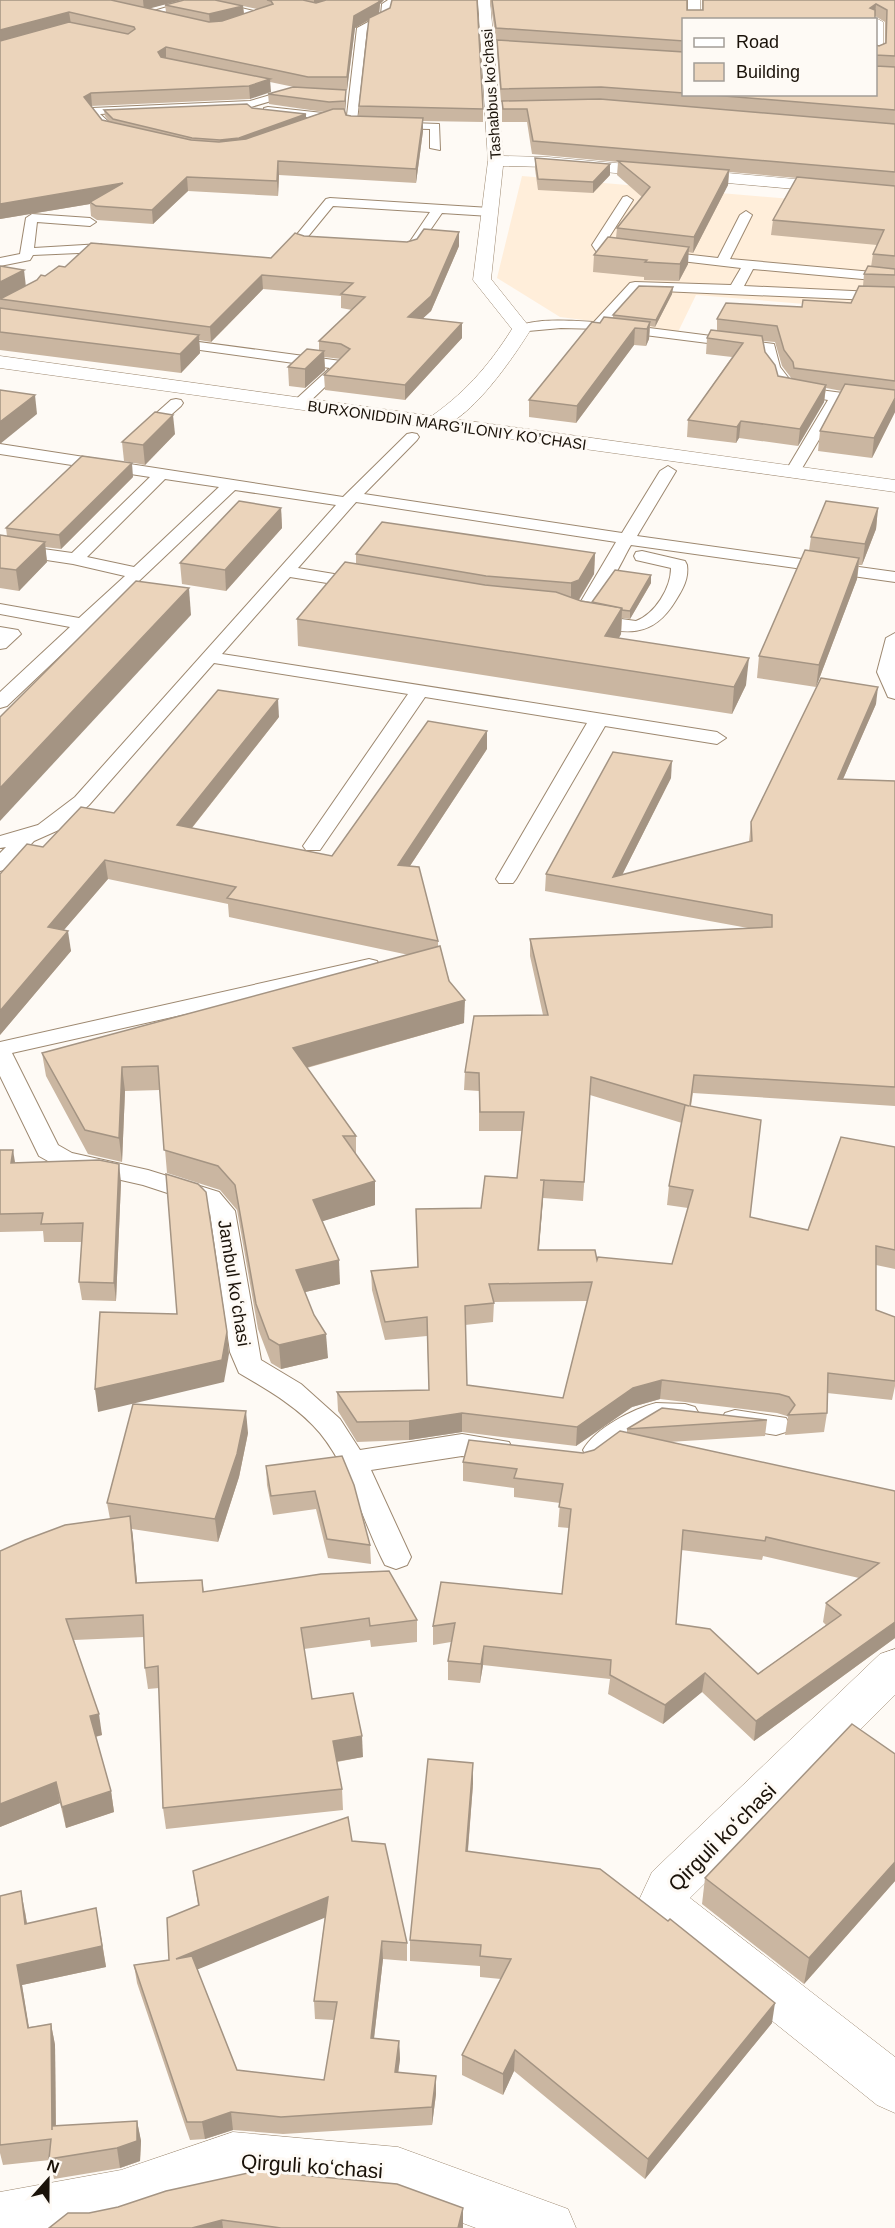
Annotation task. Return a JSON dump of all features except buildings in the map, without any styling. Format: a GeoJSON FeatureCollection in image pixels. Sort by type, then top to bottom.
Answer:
{"type":"FeatureCollection","features":[{"type":"Feature","properties":{"kind":"street","name":"Tashabbus koʻchasi"},"geometry":{"type":"LineString","coordinates":[[484,0],[493,47],[497,108],[496,161],[482,280],[522,329]]}},
{"type":"Feature","properties":{"kind":"street"},"geometry":{"type":"LineString","coordinates":[[694,0],[695,18]]}},
{"type":"Feature","properties":{"kind":"street"},"geometry":{"type":"LineString","coordinates":[[496,161],[548,162],[895,193]]}},
{"type":"Feature","properties":{"kind":"street"},"geometry":{"type":"LineString","coordinates":[[412,437],[457,409],[492,377],[522,329]]}},
{"type":"Feature","properties":{"kind":"street","name":"BURXONIDDIN MARG’ILONIY KO’CHASI"},"geometry":{"type":"LineString","coordinates":[[0,362],[433,424],[895,486]]}},
{"type":"Feature","properties":{"kind":"street","name":"BURXONIDDIN MARG’ILONIY KO’CHASI"},"geometry":{"type":"LineString","coordinates":[[0,378],[412,437],[895,501]]}},
{"type":"Feature","properties":{"kind":"street","name":"Qirguli koʻchasi"},"geometry":{"type":"LineString","coordinates":[[895,1667],[669,1887],[663,1900],[666,1907],[895,2088]]}},
{"type":"Feature","properties":{"kind":"street","name":"Qirguli koʻchasi"},"geometry":{"type":"LineString","coordinates":[[0,2219],[121,2196],[233,2158],[398,2173],[549,2228]]}},
{"type":"Feature","properties":{"kind":"lane"},"geometry":{"type":"LineString","coordinates":[[395,0],[387,4],[386,16],[362,28],[349,95],[351,124],[356,126],[435,126],[436,148]]}},
{"type":"Feature","properties":{"kind":"lane"},"geometry":{"type":"LineString","coordinates":[[167,20],[140,14],[198,1],[266,15],[242,23]]}},
{"type":"Feature","properties":{"kind":"lane"},"geometry":{"type":"LineString","coordinates":[[129,134],[108,129],[93,111],[254,104],[296,92],[269,87]]}},
{"type":"Feature","properties":{"kind":"lane"},"geometry":{"type":"LineString","coordinates":[[225,105],[332,117],[352,117]]}},
{"type":"Feature","properties":{"kind":"lane"},"geometry":{"type":"LineString","coordinates":[[309,125],[332,117]]}},
{"type":"Feature","properties":{"kind":"lane"},"geometry":{"type":"LineString","coordinates":[[627,200],[598,245],[600,248],[749,265],[895,278]]}},
{"type":"Feature","properties":{"kind":"lane"},"geometry":{"type":"LineString","coordinates":[[337,246],[298,241],[330,202],[490,212]]}},
{"type":"Feature","properties":{"kind":"lane"},"geometry":{"type":"LineString","coordinates":[[391,250],[411,249],[438,209]]}},
{"type":"Feature","properties":{"kind":"lane"},"geometry":{"type":"LineString","coordinates":[[722,262],[746,214]]}},
{"type":"Feature","properties":{"kind":"lane"},"geometry":{"type":"LineString","coordinates":[[0,261],[25,258],[27,252],[26,218],[90,222]]}},
{"type":"Feature","properties":{"kind":"lane"},"geometry":{"type":"LineString","coordinates":[[27,252],[101,248]]}},
{"type":"Feature","properties":{"kind":"lane"},"geometry":{"type":"LineString","coordinates":[[735,289],[749,265]]}},
{"type":"Feature","properties":{"kind":"lane"},"geometry":{"type":"LineString","coordinates":[[597,326],[635,286],[895,297]]}},
{"type":"Feature","properties":{"kind":"lane"},"geometry":{"type":"LineString","coordinates":[[522,329],[561,324],[597,326],[769,347],[773,369],[783,380],[783,388],[895,404]]}},
{"type":"Feature","properties":{"kind":"lane"},"geometry":{"type":"LineString","coordinates":[[153,340],[341,365]]}},
{"type":"Feature","properties":{"kind":"lane"},"geometry":{"type":"LineString","coordinates":[[298,405],[353,353]]}},
{"type":"Feature","properties":{"kind":"lane"},"geometry":{"type":"LineString","coordinates":[[793,472],[837,397]]}},
{"type":"Feature","properties":{"kind":"lane"},"geometry":{"type":"LineString","coordinates":[[106,465],[176,403]]}},
{"type":"Feature","properties":{"kind":"lane"},"geometry":{"type":"LineString","coordinates":[[0,842],[26,838],[59,824],[350,499],[412,437]]}},
{"type":"Feature","properties":{"kind":"lane"},"geometry":{"type":"LineString","coordinates":[[0,449],[232,484],[350,499],[622,546],[895,577]]}},
{"type":"Feature","properties":{"kind":"lane"},"geometry":{"type":"LineString","coordinates":[[622,546],[679,565],[680,577],[650,624],[637,627],[545,611],[573,612],[586,606],[622,546],[668,471]]}},
{"type":"Feature","properties":{"kind":"lane"},"geometry":{"type":"LineString","coordinates":[[76,559],[162,473]]}},
{"type":"Feature","properties":{"kind":"lane"},"geometry":{"type":"LineString","coordinates":[[0,702],[232,484]]}},
{"type":"Feature","properties":{"kind":"lane"},"geometry":{"type":"LineString","coordinates":[[0,548],[76,559],[93,565],[137,573]]}},
{"type":"Feature","properties":{"kind":"lane"},"geometry":{"type":"LineString","coordinates":[[286,571],[380,586]]}},
{"type":"Feature","properties":{"kind":"lane"},"geometry":{"type":"LineString","coordinates":[[0,609],[83,624]]}},
{"type":"Feature","properties":{"kind":"lane"},"geometry":{"type":"LineString","coordinates":[[0,632],[12,634],[0,644]]}},
{"type":"Feature","properties":{"kind":"lane"},"geometry":{"type":"LineString","coordinates":[[895,638],[886,662],[885,679],[895,693]]}},
{"type":"Feature","properties":{"kind":"lane"},"geometry":{"type":"LineString","coordinates":[[208,657],[717,738]]}},
{"type":"Feature","properties":{"kind":"lane"},"geometry":{"type":"LineString","coordinates":[[313,846],[420,691]]}},
{"type":"Feature","properties":{"kind":"lane"},"geometry":{"type":"LineString","coordinates":[[506,879],[599,719]]}},
{"type":"Feature","properties":{"kind":"lane"},"geometry":{"type":"LineString","coordinates":[[0,865],[26,838]]}},
{"type":"Feature","properties":{"kind":"lane"},"geometry":{"type":"LineString","coordinates":[[0,1050],[369,966]]}},
{"type":"Feature","properties":{"kind":"lane","name":"Jambul koʻchasi"},"geometry":{"type":"LineString","coordinates":[[0,1050],[48,1150],[64,1160],[148,1178],[210,1198],[222,1211],[244,1352],[249,1366],[291,1391],[330,1426],[353,1462],[396,1557]]}},
{"type":"Feature","properties":{"kind":"lane"},"geometry":{"type":"LineString","coordinates":[[571,1458],[582,1458],[643,1416],[660,1411],[776,1425]]}},
{"type":"Feature","properties":{"kind":"lane"},"geometry":{"type":"LineString","coordinates":[[353,1462],[462,1445],[529,1453]]}},
{"type":"Feature","properties":{"kind":"shaded area"},"geometry":{"type":"Polygon","coordinates":[[[522,176],[895,208],[890,311],[696,295],[678,332],[560,317],[497,278],[522,176]]]}}]}
